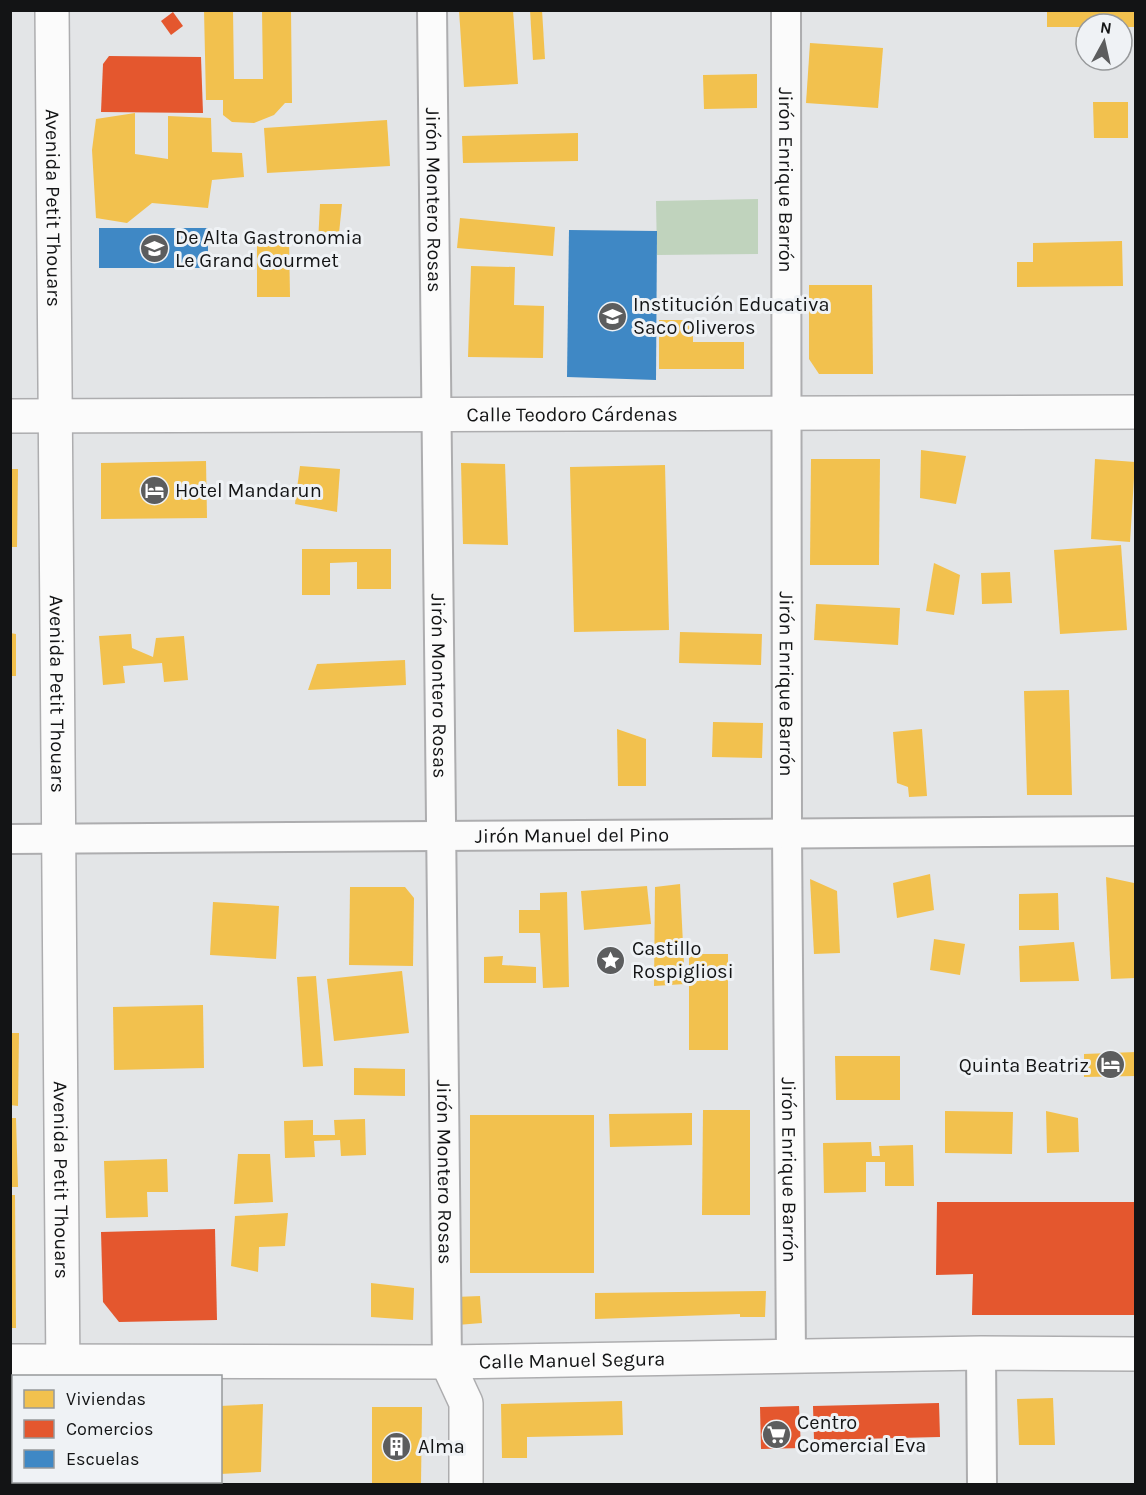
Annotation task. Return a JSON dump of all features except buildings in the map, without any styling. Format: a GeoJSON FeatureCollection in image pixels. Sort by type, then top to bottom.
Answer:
{"type":"FeatureCollection","features":[{"type":"Feature","properties":{"kind":"street","name":"Avenida Petit Thouars"},"geometry":{"type":"LineString","coordinates":[[52,10],[63,1369]]}},
{"type":"Feature","properties":{"kind":"street","name":"Jirón Montero Rosas"},"geometry":{"type":"LineString","coordinates":[[432,10],[447,1362]]}},
{"type":"Feature","properties":{"kind":"street","name":"Jirón Enrique Barrón"},"geometry":{"type":"LineString","coordinates":[[786,10],[787,834],[791,1356]]}},
{"type":"Feature","properties":{"kind":"street","name":"Calle Teodoro Cárdenas"},"geometry":{"type":"LineString","coordinates":[[10,416],[1136,412]]}},
{"type":"Feature","properties":{"kind":"street","name":"Jirón Manuel del Pino"},"geometry":{"type":"LineString","coordinates":[[10,839],[1136,831]]}},
{"type":"Feature","properties":{"kind":"street","name":"Calle Manuel Segura"},"geometry":{"type":"LineString","coordinates":[[10,1361],[63,1369],[981,1353],[1136,1354]]}},
{"type":"Feature","properties":{"kind":"street"},"geometry":{"type":"LineString","coordinates":[[981,1353],[982,1485]]}},
{"type":"Feature","properties":{"kind":"street"},"geometry":{"type":"LineString","coordinates":[[447,1362],[466,1402],[466,1485]]}},
{"type":"Feature","properties":{"kind":"green space"},"geometry":{"type":"Polygon","coordinates":[[[758,199],[758,254],[657,255],[656,201],[758,199]]]}},
{"type":"Feature","properties":{"kind":"place","name":"De Alta Gastronomia Le Grand Gourmet"},"geometry":{"type":"Point","coordinates":[154,248]}},
{"type":"Feature","properties":{"kind":"place","name":"Institución Educativa Saco Oliveros"},"geometry":{"type":"Point","coordinates":[612,316]}},
{"type":"Feature","properties":{"kind":"place","name":"Hotel Mandarun"},"geometry":{"type":"Point","coordinates":[154,490]}},
{"type":"Feature","properties":{"kind":"place","name":"Castillo Rospigliosi"},"geometry":{"type":"Point","coordinates":[611,960]}},
{"type":"Feature","properties":{"kind":"place","name":"Quinta Beatriz"},"geometry":{"type":"Point","coordinates":[1110,1065]}},
{"type":"Feature","properties":{"kind":"place","name":"Centro Comercial Eva"},"geometry":{"type":"Point","coordinates":[776,1434]}},
{"type":"Feature","properties":{"kind":"place","name":"Alma"},"geometry":{"type":"Point","coordinates":[397,1446]}}]}
